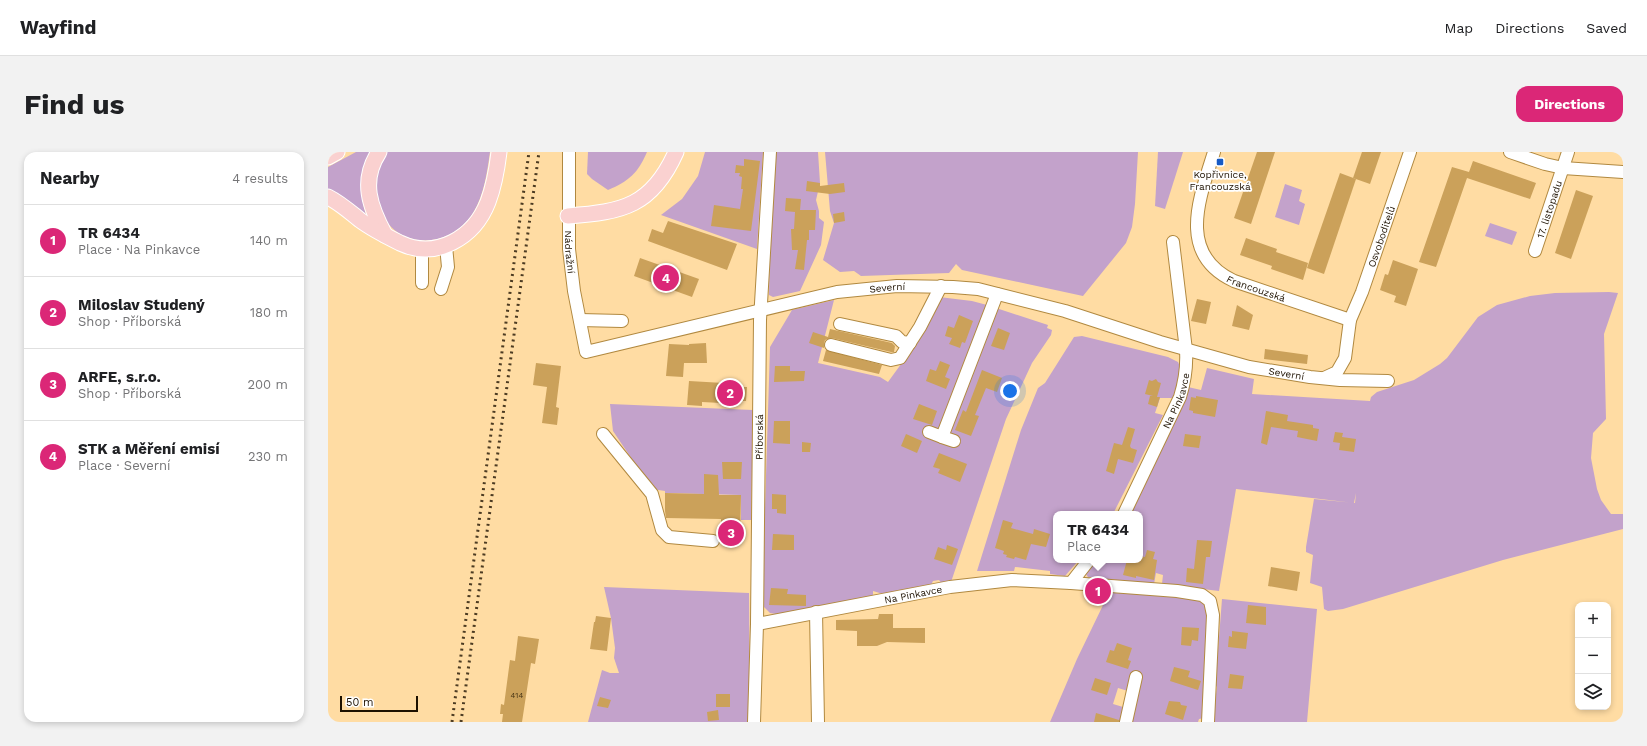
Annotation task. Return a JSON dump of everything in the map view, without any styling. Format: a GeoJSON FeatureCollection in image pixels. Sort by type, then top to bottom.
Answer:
{"type":"FeatureCollection","features":[{"type":"Feature","properties":{"kind":"main road"},"geometry":{"type":"LineString","coordinates":[[328,156],[336,152]]}},
{"type":"Feature","properties":{"kind":"main road"},"geometry":{"type":"LineString","coordinates":[[379,152],[370,175],[369,197],[373,212],[385,234]]}},
{"type":"Feature","properties":{"kind":"main road"},"geometry":{"type":"LineString","coordinates":[[328,197],[340,204],[370,227],[407,246],[422,249],[434,249],[446,246],[466,234],[481,216],[493,187],[499,152]]}},
{"type":"Feature","properties":{"kind":"main road"},"geometry":{"type":"LineString","coordinates":[[568,216],[626,208],[633,204],[647,195],[658,184],[676,152]]}},
{"type":"Feature","properties":{"kind":"street","name":"Nádražní"},"geometry":{"type":"LineString","coordinates":[[569,152],[569,249],[574,291],[586,352]]}},
{"type":"Feature","properties":{"kind":"street","name":"Příborská"},"geometry":{"type":"LineString","coordinates":[[754,722],[757,624],[760,320],[762,310],[770,152]]}},
{"type":"Feature","properties":{"kind":"street","name":"Francouzská"},"geometry":{"type":"LineString","coordinates":[[1214,152],[1200,198],[1196,219],[1198,241],[1207,258],[1216,268],[1234,281],[1350,320]]}},
{"type":"Feature","properties":{"kind":"street","name":"Osvoboditelů"},"geometry":{"type":"LineString","coordinates":[[1350,320],[1362,292],[1410,152]]}},
{"type":"Feature","properties":{"kind":"street","name":"17. listopadu"},"geometry":{"type":"LineString","coordinates":[[1510,152],[1545,164],[1563,168],[1623,172]]}},
{"type":"Feature","properties":{"kind":"street","name":"17. listopadu"},"geometry":{"type":"LineString","coordinates":[[1535,251],[1568,152]]}},
{"type":"Feature","properties":{"kind":"street"},"geometry":{"type":"LineString","coordinates":[[1173,242],[1186,350]]}},
{"type":"Feature","properties":{"kind":"street"},"geometry":{"type":"LineString","coordinates":[[441,289],[447,275],[448,267],[446,246]]}},
{"type":"Feature","properties":{"kind":"street"},"geometry":{"type":"LineString","coordinates":[[422,249],[422,283]]}},
{"type":"Feature","properties":{"kind":"street","name":"Severní"},"geometry":{"type":"LineString","coordinates":[[586,352],[809,298],[857,289],[897,286],[941,286],[966,288],[998,294],[1066,311],[1186,350],[1249,367],[1310,377],[1340,380],[1388,381]]}},
{"type":"Feature","properties":{"kind":"street"},"geometry":{"type":"LineString","coordinates":[[831,345],[891,360],[900,358],[920,327],[941,286]]}},
{"type":"Feature","properties":{"kind":"street"},"geometry":{"type":"LineString","coordinates":[[942,437],[998,294]]}},
{"type":"Feature","properties":{"kind":"street"},"geometry":{"type":"LineString","coordinates":[[580,320],[622,321]]}},
{"type":"Feature","properties":{"kind":"street"},"geometry":{"type":"LineString","coordinates":[[1322,378],[1337,372],[1342,364],[1346,352],[1350,320]]}},
{"type":"Feature","properties":{"kind":"street"},"geometry":{"type":"LineString","coordinates":[[840,324],[896,336],[902,342],[910,343]]}},
{"type":"Feature","properties":{"kind":"street","name":"Na Pinkavce"},"geometry":{"type":"LineString","coordinates":[[1125,511],[1180,397],[1187,366],[1186,350]]}},
{"type":"Feature","properties":{"kind":"street"},"geometry":{"type":"LineString","coordinates":[[929,432],[954,441]]}},
{"type":"Feature","properties":{"kind":"street"},"geometry":{"type":"LineString","coordinates":[[603,434],[652,494],[662,530],[669,537],[713,541]]}},
{"type":"Feature","properties":{"kind":"street"},"geometry":{"type":"LineString","coordinates":[[1070,583],[1087,563]]}},
{"type":"Feature","properties":{"kind":"street","name":"Na Pinkavce"},"geometry":{"type":"LineString","coordinates":[[757,624],[950,587],[1012,580],[1177,591],[1202,595],[1207,597],[1210,601],[1213,615],[1208,722]]}},
{"type":"Feature","properties":{"kind":"street"},"geometry":{"type":"LineString","coordinates":[[816,612],[818,722]]}},
{"type":"Feature","properties":{"kind":"street"},"geometry":{"type":"LineString","coordinates":[[1126,722],[1127,709],[1136,676]]}},
{"type":"Feature","properties":{"kind":"shaded area"},"geometry":{"type":"Polygon","coordinates":[[[356,152],[370,152],[362,175],[362,199],[366,215],[362,214],[328,191],[328,167],[356,152]]]}},
{"type":"Feature","properties":{"kind":"shaded area"},"geometry":{"type":"Polygon","coordinates":[[[386,152],[490,152],[480,199],[473,213],[463,225],[451,234],[437,239],[423,240],[409,238],[397,232],[386,221],[375,196],[376,178],[386,152]]]}},
{"type":"Feature","properties":{"kind":"shaded area"},"geometry":{"type":"Polygon","coordinates":[[[588,152],[647,152],[640,166],[632,176],[608,190],[587,174],[588,152]]]}},
{"type":"Feature","properties":{"kind":"shaded area"},"geometry":{"type":"Polygon","coordinates":[[[705,152],[763,152],[757,249],[661,215],[682,199],[698,176],[705,152]]]}},
{"type":"Feature","properties":{"kind":"shaded area"},"geometry":{"type":"Polygon","coordinates":[[[775,152],[818,152],[820,183],[816,200],[819,218],[824,222],[821,245],[800,291],[773,297],[769,295],[775,152]]]}},
{"type":"Feature","properties":{"kind":"shaded area"},"geometry":{"type":"Polygon","coordinates":[[[825,152],[1138,152],[1132,227],[1126,243],[1083,296],[962,270],[956,264],[949,273],[861,276],[854,271],[840,272],[823,260],[834,223],[830,211],[825,152]]]}},
{"type":"Feature","properties":{"kind":"shaded area"},"geometry":{"type":"Polygon","coordinates":[[[1158,152],[1183,152],[1165,209],[1155,206],[1158,152]]]}},
{"type":"Feature","properties":{"kind":"shaded area"},"geometry":{"type":"Polygon","coordinates":[[[1285,184],[1302,190],[1299,201],[1305,204],[1299,225],[1275,217],[1285,184]]]}},
{"type":"Feature","properties":{"kind":"shaded area"},"geometry":{"type":"Polygon","coordinates":[[[1490,223],[1517,232],[1512,245],[1485,236],[1490,223]]]}},
{"type":"Feature","properties":{"kind":"shaded area"},"geometry":{"type":"Polygon","coordinates":[[[1555,293],[1618,293],[1604,334],[1606,419],[1593,433],[1591,458],[1597,489],[1601,500],[1611,514],[1623,514],[1623,529],[1503,560],[1343,609],[1328,611],[1324,609],[1322,587],[1310,583],[1313,555],[1306,552],[1314,499],[1349,502],[1236,489],[1219,591],[1162,584],[1163,575],[1156,573],[1154,584],[1088,577],[1085,573],[1093,563],[1143,563],[1143,511],[1127,511],[1188,387],[1201,390],[1207,368],[1254,379],[1252,394],[1370,401],[1371,397],[1377,392],[1414,380],[1440,364],[1447,358],[1478,317],[1497,305],[1530,296],[1555,293]]]}},
{"type":"Feature","properties":{"kind":"shaded area"},"geometry":{"type":"Polygon","coordinates":[[[939,297],[972,301],[987,305],[947,435],[996,308],[1048,325],[1047,328],[1052,330],[1051,335],[1032,363],[1006,419],[951,582],[942,584],[939,580],[933,581],[931,585],[883,594],[873,591],[873,598],[776,614],[770,613],[762,605],[770,347],[792,310],[834,300],[818,363],[880,377],[888,382],[920,338],[939,297]]]}},
{"type":"Feature","properties":{"kind":"shaded area"},"geometry":{"type":"Polygon","coordinates":[[[1082,336],[1168,357],[1178,362],[1181,369],[1175,398],[1160,398],[1155,413],[1163,415],[1115,511],[1053,511],[1053,563],[1076,563],[1065,576],[1050,574],[1050,571],[1015,567],[1014,571],[977,571],[1021,430],[1038,388],[1045,383],[1074,337],[1082,336]]]}},
{"type":"Feature","properties":{"kind":"shaded area"},"geometry":{"type":"Polygon","coordinates":[[[610,404],[753,410],[751,520],[741,520],[741,495],[665,493],[665,491],[652,489],[613,431],[610,404]]]}},
{"type":"Feature","properties":{"kind":"shaded area"},"geometry":{"type":"Polygon","coordinates":[[[604,587],[749,593],[750,722],[588,722],[602,670],[610,673],[619,673],[614,658],[615,648],[611,618],[604,587]]]}},
{"type":"Feature","properties":{"kind":"shaded area"},"geometry":{"type":"Polygon","coordinates":[[[1101,588],[1201,600],[1207,608],[1204,718],[1199,719],[1198,722],[1130,722],[1128,691],[1118,688],[1113,704],[1123,707],[1121,722],[1050,722],[1077,659],[1106,599],[1102,596],[1101,588]]]}},
{"type":"Feature","properties":{"kind":"shaded area"},"geometry":{"type":"Polygon","coordinates":[[[1222,599],[1317,609],[1307,722],[1213,722],[1215,717],[1214,708],[1217,687],[1215,684],[1216,651],[1218,651],[1222,599]]]}},
{"type":"Feature","properties":{"kind":"building"},"geometry":{"type":"Polygon","coordinates":[[[1257,152],[1275,152],[1251,224],[1234,218],[1257,152]]]}},
{"type":"Feature","properties":{"kind":"building"},"geometry":{"type":"Polygon","coordinates":[[[1362,152],[1381,152],[1370,184],[1353,178],[1362,152]]]}},
{"type":"Feature","properties":{"kind":"building"},"geometry":{"type":"Polygon","coordinates":[[[744,159],[760,161],[751,231],[711,226],[714,205],[740,209],[743,189],[741,189],[742,177],[739,176],[740,173],[735,173],[736,165],[744,166],[744,159]]]}},
{"type":"Feature","properties":{"kind":"building"},"geometry":{"type":"Polygon","coordinates":[[[1473,161],[1536,183],[1530,199],[1467,178],[1436,267],[1419,262],[1452,167],[1469,172],[1473,161]]]}},
{"type":"Feature","properties":{"kind":"building"},"geometry":{"type":"Polygon","coordinates":[[[1340,173],[1356,179],[1324,274],[1307,268],[1340,173]]]}},
{"type":"Feature","properties":{"kind":"building"},"geometry":{"type":"Polygon","coordinates":[[[807,181],[820,183],[820,186],[844,183],[845,192],[830,194],[806,191],[807,181]]]}},
{"type":"Feature","properties":{"kind":"building"},"geometry":{"type":"Polygon","coordinates":[[[1576,190],[1593,196],[1571,259],[1555,253],[1576,190]]]}},
{"type":"Feature","properties":{"kind":"building"},"geometry":{"type":"Polygon","coordinates":[[[786,198],[801,199],[800,210],[816,210],[815,230],[809,230],[809,240],[807,240],[804,270],[795,269],[798,250],[792,250],[791,229],[794,229],[795,212],[785,211],[786,198]]]}},
{"type":"Feature","properties":{"kind":"building"},"geometry":{"type":"Polygon","coordinates":[[[844,212],[845,221],[834,223],[833,214],[844,212]]]}},
{"type":"Feature","properties":{"kind":"building"},"geometry":{"type":"Polygon","coordinates":[[[668,221],[737,244],[727,270],[648,241],[652,229],[663,233],[668,221]]]}},
{"type":"Feature","properties":{"kind":"building"},"geometry":{"type":"Polygon","coordinates":[[[1246,238],[1277,249],[1276,252],[1308,263],[1303,280],[1271,269],[1272,266],[1240,255],[1246,238]]]}},
{"type":"Feature","properties":{"kind":"building"},"geometry":{"type":"Polygon","coordinates":[[[640,258],[699,279],[692,297],[634,276],[640,258]]]}},
{"type":"Feature","properties":{"kind":"building"},"geometry":{"type":"Polygon","coordinates":[[[1393,260],[1418,269],[1406,306],[1394,302],[1396,296],[1380,290],[1385,274],[1388,275],[1393,260]]]}},
{"type":"Feature","properties":{"kind":"building"},"geometry":{"type":"Polygon","coordinates":[[[1197,299],[1211,302],[1206,324],[1191,321],[1197,299]]]}},
{"type":"Feature","properties":{"kind":"building"},"geometry":{"type":"Polygon","coordinates":[[[1237,305],[1253,315],[1249,330],[1232,326],[1237,305]]]}},
{"type":"Feature","properties":{"kind":"building"},"geometry":{"type":"Polygon","coordinates":[[[959,315],[973,321],[965,343],[962,342],[960,348],[949,344],[952,338],[945,336],[948,326],[954,328],[959,315]]]}},
{"type":"Feature","properties":{"kind":"building"},"geometry":{"type":"Polygon","coordinates":[[[998,328],[1010,333],[1004,350],[991,346],[998,328]]]}},
{"type":"Feature","properties":{"kind":"building"},"geometry":{"type":"Polygon","coordinates":[[[830,329],[892,343],[895,346],[894,352],[832,338],[825,340],[824,348],[809,343],[813,332],[828,337],[830,329]]]}},
{"type":"Feature","properties":{"kind":"building"},"geometry":{"type":"Polygon","coordinates":[[[706,343],[707,363],[684,363],[683,377],[666,376],[669,344],[689,345],[706,343]]]}},
{"type":"Feature","properties":{"kind":"building"},"geometry":{"type":"Polygon","coordinates":[[[1265,349],[1308,355],[1307,364],[1264,359],[1265,349]]]}},
{"type":"Feature","properties":{"kind":"building"},"geometry":{"type":"Polygon","coordinates":[[[826,350],[882,365],[879,374],[823,361],[826,350]]]}},
{"type":"Feature","properties":{"kind":"building"},"geometry":{"type":"Polygon","coordinates":[[[940,361],[950,365],[945,377],[950,379],[946,389],[926,381],[930,369],[936,371],[940,361]]]}},
{"type":"Feature","properties":{"kind":"building"},"geometry":{"type":"Polygon","coordinates":[[[536,363],[561,366],[556,407],[559,408],[557,425],[542,423],[547,387],[533,385],[536,363]]]}},
{"type":"Feature","properties":{"kind":"building"},"geometry":{"type":"Polygon","coordinates":[[[775,366],[790,366],[790,371],[805,371],[804,381],[774,382],[775,366]]]}},
{"type":"Feature","properties":{"kind":"building"},"geometry":{"type":"Polygon","coordinates":[[[982,370],[1002,378],[997,392],[986,388],[975,415],[979,416],[971,436],[955,430],[963,410],[966,412],[982,370]]]}},
{"type":"Feature","properties":{"kind":"building"},"geometry":{"type":"Polygon","coordinates":[[[1156,379],[1161,383],[1157,397],[1160,397],[1157,407],[1148,404],[1150,396],[1153,396],[1145,394],[1149,380],[1152,381],[1156,379]]]}},
{"type":"Feature","properties":{"kind":"building"},"geometry":{"type":"Polygon","coordinates":[[[689,381],[741,384],[741,387],[747,387],[746,401],[740,401],[740,404],[702,402],[702,406],[687,405],[689,381]]]}},
{"type":"Feature","properties":{"kind":"building"},"geometry":{"type":"Polygon","coordinates":[[[1196,396],[1218,400],[1215,417],[1193,413],[1193,411],[1189,410],[1191,397],[1196,398],[1196,396]]]}},
{"type":"Feature","properties":{"kind":"building"},"geometry":{"type":"Polygon","coordinates":[[[919,404],[937,411],[932,425],[913,419],[919,404]]]}},
{"type":"Feature","properties":{"kind":"building"},"geometry":{"type":"Polygon","coordinates":[[[1266,411],[1288,415],[1287,421],[1313,425],[1313,428],[1319,429],[1317,441],[1297,437],[1298,431],[1271,427],[1267,445],[1261,443],[1266,411]]]}},
{"type":"Feature","properties":{"kind":"building"},"geometry":{"type":"Polygon","coordinates":[[[774,421],[790,421],[790,444],[773,443],[774,421]]]}},
{"type":"Feature","properties":{"kind":"building"},"geometry":{"type":"Polygon","coordinates":[[[1128,427],[1135,429],[1130,446],[1131,448],[1137,450],[1133,463],[1118,459],[1114,474],[1106,471],[1114,443],[1122,445],[1128,427]]]}},
{"type":"Feature","properties":{"kind":"building"},"geometry":{"type":"Polygon","coordinates":[[[1335,432],[1343,433],[1342,437],[1356,439],[1354,452],[1339,450],[1340,443],[1333,442],[1335,432]]]}},
{"type":"Feature","properties":{"kind":"building"},"geometry":{"type":"Polygon","coordinates":[[[906,434],[922,441],[917,453],[901,446],[906,434]]]}},
{"type":"Feature","properties":{"kind":"building"},"geometry":{"type":"Polygon","coordinates":[[[1185,434],[1201,436],[1199,448],[1183,446],[1185,434]]]}},
{"type":"Feature","properties":{"kind":"building"},"geometry":{"type":"Polygon","coordinates":[[[802,442],[811,443],[810,452],[802,452],[802,442]]]}},
{"type":"Feature","properties":{"kind":"building"},"geometry":{"type":"Polygon","coordinates":[[[939,453],[967,464],[960,482],[938,473],[940,469],[933,467],[939,453]]]}},
{"type":"Feature","properties":{"kind":"building"},"geometry":{"type":"Polygon","coordinates":[[[722,462],[742,462],[741,479],[723,479],[722,462]]]}},
{"type":"Feature","properties":{"kind":"building"},"geometry":{"type":"Polygon","coordinates":[[[704,474],[718,475],[719,495],[741,495],[740,542],[721,542],[721,519],[666,518],[665,493],[704,494],[704,474]]]}},
{"type":"Feature","properties":{"kind":"building"},"geometry":{"type":"Polygon","coordinates":[[[772,494],[786,495],[786,514],[777,513],[777,509],[772,509],[772,494]]]}},
{"type":"Feature","properties":{"kind":"building"},"geometry":{"type":"Polygon","coordinates":[[[1003,520],[1013,523],[1011,528],[1033,534],[1034,529],[1050,534],[1046,547],[1031,544],[1026,560],[1015,557],[1014,559],[1006,557],[1007,555],[1003,554],[1004,551],[995,548],[1003,520]]]}},
{"type":"Feature","properties":{"kind":"building"},"geometry":{"type":"Polygon","coordinates":[[[773,534],[794,535],[794,550],[772,550],[773,534]]]}},
{"type":"Feature","properties":{"kind":"building"},"geometry":{"type":"Polygon","coordinates":[[[1197,540],[1212,541],[1210,557],[1206,557],[1203,584],[1186,582],[1187,568],[1194,569],[1197,540]]]}},
{"type":"Feature","properties":{"kind":"building"},"geometry":{"type":"Polygon","coordinates":[[[947,545],[958,549],[952,565],[934,559],[938,547],[946,550],[947,545]]]}},
{"type":"Feature","properties":{"kind":"building"},"geometry":{"type":"Polygon","coordinates":[[[1147,550],[1155,552],[1153,559],[1157,560],[1154,580],[1123,575],[1126,563],[1143,563],[1143,557],[1145,557],[1147,550]]]}},
{"type":"Feature","properties":{"kind":"building"},"geometry":{"type":"Polygon","coordinates":[[[1271,567],[1300,572],[1297,591],[1268,586],[1271,567]]]}},
{"type":"Feature","properties":{"kind":"building"},"geometry":{"type":"Polygon","coordinates":[[[771,588],[788,589],[787,594],[806,595],[806,606],[769,605],[771,588]]]}},
{"type":"Feature","properties":{"kind":"building"},"geometry":{"type":"Polygon","coordinates":[[[1248,605],[1266,607],[1266,625],[1246,623],[1248,605]]]}},
{"type":"Feature","properties":{"kind":"building"},"geometry":{"type":"Polygon","coordinates":[[[879,614],[893,614],[893,628],[925,628],[925,643],[887,642],[877,646],[857,646],[857,631],[836,630],[836,620],[878,619],[879,614]]]}},
{"type":"Feature","properties":{"kind":"building"},"geometry":{"type":"Polygon","coordinates":[[[596,616],[611,618],[607,651],[590,649],[596,616]]]}},
{"type":"Feature","properties":{"kind":"building"},"geometry":{"type":"Polygon","coordinates":[[[1182,627],[1199,628],[1198,641],[1192,640],[1191,646],[1181,645],[1182,627]]]}},
{"type":"Feature","properties":{"kind":"building"},"geometry":{"type":"Polygon","coordinates":[[[1232,631],[1248,633],[1246,649],[1228,647],[1229,636],[1232,637],[1232,631]]]}},
{"type":"Feature","properties":{"kind":"building"},"geometry":{"type":"Polygon","coordinates":[[[518,636],[539,639],[535,664],[531,663],[522,722],[502,722],[503,714],[500,714],[501,704],[504,705],[510,660],[515,661],[518,636]]]}},
{"type":"Feature","properties":{"kind":"building"},"geometry":{"type":"Polygon","coordinates":[[[1117,643],[1132,648],[1128,660],[1131,661],[1128,669],[1106,662],[1110,650],[1114,651],[1117,643]]]}},
{"type":"Feature","properties":{"kind":"building"},"geometry":{"type":"Polygon","coordinates":[[[1174,667],[1190,671],[1188,677],[1201,681],[1198,690],[1170,681],[1174,667]]]}},
{"type":"Feature","properties":{"kind":"building"},"geometry":{"type":"Polygon","coordinates":[[[1230,674],[1244,676],[1242,689],[1228,688],[1230,674]]]}},
{"type":"Feature","properties":{"kind":"building"},"geometry":{"type":"Polygon","coordinates":[[[1095,678],[1111,683],[1107,695],[1091,690],[1095,678]]]}},
{"type":"Feature","properties":{"kind":"building"},"geometry":{"type":"Polygon","coordinates":[[[716,694],[730,694],[730,707],[716,707],[716,694]]]}},
{"type":"Feature","properties":{"kind":"building"},"geometry":{"type":"Polygon","coordinates":[[[600,697],[611,700],[608,708],[597,706],[600,697]]]}},
{"type":"Feature","properties":{"kind":"building"},"geometry":{"type":"Polygon","coordinates":[[[1169,701],[1180,702],[1181,705],[1187,706],[1183,720],[1165,714],[1169,701]]]}},
{"type":"Feature","properties":{"kind":"building"},"geometry":{"type":"Polygon","coordinates":[[[718,710],[719,720],[708,721],[707,712],[718,710]]]}},
{"type":"Feature","properties":{"kind":"building"},"geometry":{"type":"Polygon","coordinates":[[[1096,713],[1119,720],[1119,722],[1094,722],[1096,713]]]}},
{"type":"Feature","properties":{"kind":"railway"},"geometry":{"type":"LineString","coordinates":[[452,722],[529,152]]}},
{"type":"Feature","properties":{"kind":"railway"},"geometry":{"type":"LineString","coordinates":[[461,722],[539,152]]}},
{"type":"Feature","properties":{"kind":"place","name":"Kopřivnice, Francouzská"},"geometry":{"type":"Point","coordinates":[1220,162]}},
{"type":"Feature","properties":{"kind":"place","name":"STK a Měření emisí"},"geometry":{"type":"Point","coordinates":[666,278]}},
{"type":"Feature","properties":{"kind":"place","name":"Miloslav Studený"},"geometry":{"type":"Point","coordinates":[730,393]}},
{"type":"Feature","properties":{"kind":"place","name":"ARFE, s.r.o."},"geometry":{"type":"Point","coordinates":[731,533]}},
{"type":"Feature","properties":{"kind":"place","name":"TR 6434"},"geometry":{"type":"Point","coordinates":[1098,591]}}]}
